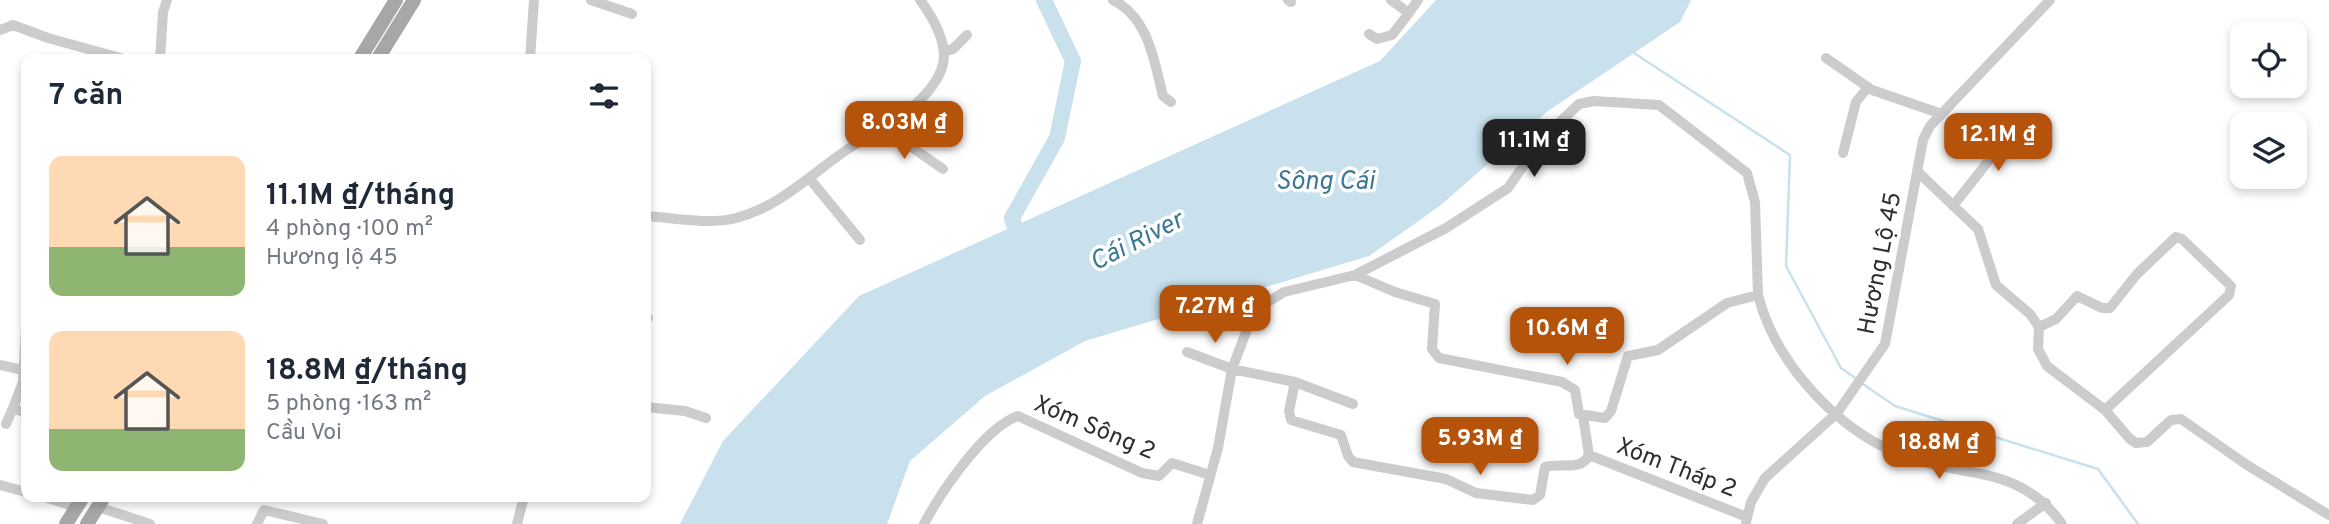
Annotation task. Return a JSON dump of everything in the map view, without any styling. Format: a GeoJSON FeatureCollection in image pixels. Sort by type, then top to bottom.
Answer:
{"type":"FeatureCollection","features":[{"type":"Feature","properties":{"kind":"main road"},"geometry":{"type":"LineString","coordinates":[[363,54],[396,0]]}},
{"type":"Feature","properties":{"kind":"main road"},"geometry":{"type":"LineString","coordinates":[[381,54],[414,0]]}},
{"type":"Feature","properties":{"kind":"main road"},"geometry":{"type":"LineString","coordinates":[[65,524],[79,502]]}},
{"type":"Feature","properties":{"kind":"main road"},"geometry":{"type":"LineString","coordinates":[[87,524],[101,502]]}},
{"type":"Feature","properties":{"kind":"street"},"geometry":{"type":"LineString","coordinates":[[160,54],[163,12],[167,0]]}},
{"type":"Feature","properties":{"kind":"street"},"geometry":{"type":"LineString","coordinates":[[530,54],[534,0]]}},
{"type":"Feature","properties":{"kind":"street"},"geometry":{"type":"LineString","coordinates":[[591,0],[632,14]]}},
{"type":"Feature","properties":{"kind":"street"},"geometry":{"type":"LineString","coordinates":[[651,216],[713,220],[738,217],[782,198],[909,109],[932,84],[943,65],[944,51],[937,30],[920,0]]}},
{"type":"Feature","properties":{"kind":"street"},"geometry":{"type":"LineString","coordinates":[[1113,0],[1125,6],[1141,23],[1163,96],[1171,102]]}},
{"type":"Feature","properties":{"kind":"street"},"geometry":{"type":"LineString","coordinates":[[1391,0],[1409,13]]}},
{"type":"Feature","properties":{"kind":"street"},"geometry":{"type":"LineString","coordinates":[[1369,34],[1377,39],[1389,37],[1418,0]]}},
{"type":"Feature","properties":{"kind":"street","name":"Hương Lộ 45"},"geometry":{"type":"LineString","coordinates":[[1746,520],[1755,494],[1772,470],[1837,413],[1869,371],[1889,332],[1923,140],[1939,113],[2050,0]]}},
{"type":"Feature","properties":{"kind":"street"},"geometry":{"type":"LineString","coordinates":[[0,20],[102,54]]}},
{"type":"Feature","properties":{"kind":"street"},"geometry":{"type":"LineString","coordinates":[[0,30],[13,25]]}},
{"type":"Feature","properties":{"kind":"street"},"geometry":{"type":"LineString","coordinates":[[944,51],[953,49],[967,35]]}},
{"type":"Feature","properties":{"kind":"street"},"geometry":{"type":"LineString","coordinates":[[1826,58],[1868,87],[1939,113]]}},
{"type":"Feature","properties":{"kind":"street"},"geometry":{"type":"LineString","coordinates":[[1843,153],[1856,102],[1868,87]]}},
{"type":"Feature","properties":{"kind":"street"},"geometry":{"type":"LineString","coordinates":[[1197,524],[1232,369],[1251,319],[1267,301],[1284,292],[1355,275],[1446,228],[1508,188],[1542,139],[1572,108],[1594,101],[1659,105],[1747,173],[1755,202],[1758,295],[1770,331],[1785,355],[1837,413],[1875,441],[1903,456],[2014,482],[2046,503],[2062,524]]}},
{"type":"Feature","properties":{"kind":"street"},"geometry":{"type":"LineString","coordinates":[[1953,206],[2001,145],[2024,123]]}},
{"type":"Feature","properties":{"kind":"street"},"geometry":{"type":"LineString","coordinates":[[884,128],[943,169]]}},
{"type":"Feature","properties":{"kind":"street"},"geometry":{"type":"LineString","coordinates":[[1918,172],[1978,229],[1996,285],[2025,309],[2039,327],[2037,342],[2043,362],[2105,410],[2130,439],[2140,444],[2151,440],[2171,420],[2181,419],[2247,465],[2329,514]]}},
{"type":"Feature","properties":{"kind":"street"},"geometry":{"type":"LineString","coordinates":[[809,178],[860,240]]}},
{"type":"Feature","properties":{"kind":"street"},"geometry":{"type":"LineString","coordinates":[[2039,327],[2056,319],[2077,296],[2102,309],[2110,308],[2137,274],[2176,237],[2182,239],[2231,286],[2229,295],[2105,410]]}},
{"type":"Feature","properties":{"kind":"street"},"geometry":{"type":"LineString","coordinates":[[1355,275],[1395,292],[1435,304],[1432,349],[1439,358],[1567,384],[1575,390],[1577,412],[1583,416],[1609,415],[1629,356],[1658,350],[1723,305],[1758,295]]}},
{"type":"Feature","properties":{"kind":"street"},"geometry":{"type":"LineString","coordinates":[[1187,352],[1232,369],[1296,382],[1353,404]]}},
{"type":"Feature","properties":{"kind":"street"},"geometry":{"type":"LineString","coordinates":[[0,365],[21,376]]}},
{"type":"Feature","properties":{"kind":"street","name":"Xóm Tháp 2"},"geometry":{"type":"LineString","coordinates":[[1296,382],[1291,420],[1341,435],[1351,460],[1446,479],[1476,493],[1533,500],[1539,495],[1545,467],[1578,465],[1585,463],[1590,455],[1746,520]]}},
{"type":"Feature","properties":{"kind":"street"},"geometry":{"type":"LineString","coordinates":[[6,424],[21,386]]}},
{"type":"Feature","properties":{"kind":"street"},"geometry":{"type":"LineString","coordinates":[[13,408],[21,411]]}},
{"type":"Feature","properties":{"kind":"street"},"geometry":{"type":"LineString","coordinates":[[651,408],[685,411],[706,418]]}},
{"type":"Feature","properties":{"kind":"street","name":"Xóm Sông 2"},"geometry":{"type":"LineString","coordinates":[[924,524],[956,476],[990,436],[999,426],[1018,416],[1142,473],[1159,476],[1172,463],[1210,475]]}},
{"type":"Feature","properties":{"kind":"street"},"geometry":{"type":"LineString","coordinates":[[1583,416],[1590,455]]}},
{"type":"Feature","properties":{"kind":"street"},"geometry":{"type":"LineString","coordinates":[[0,485],[21,491]]}},
{"type":"Feature","properties":{"kind":"street"},"geometry":{"type":"LineString","coordinates":[[101,502],[132,521],[150,524]]}},
{"type":"Feature","properties":{"kind":"street"},"geometry":{"type":"LineString","coordinates":[[517,524],[523,502]]}},
{"type":"Feature","properties":{"kind":"street"},"geometry":{"type":"LineString","coordinates":[[2017,524],[2046,503]]}},
{"type":"Feature","properties":{"kind":"street"},"geometry":{"type":"LineString","coordinates":[[257,524],[264,510],[323,524]]}},
{"type":"Feature","properties":{"kind":"water","name":"Sông Cái"},"geometry":{"type":"Polygon","coordinates":[[[1436,0],[1691,0],[1680,22],[1548,111],[1441,205],[1369,256],[1085,341],[985,396],[910,461],[887,524],[680,524],[723,441],[859,296],[1380,61],[1436,0]]]}},
{"type":"Feature","properties":{"kind":"waterway"},"geometry":{"type":"LineString","coordinates":[[1021,246],[1012,218],[1057,138],[1073,61],[1044,0]]}},
{"type":"Feature","properties":{"kind":"waterway"},"geometry":{"type":"LineString","coordinates":[[1634,53],[1790,155],[1786,266],[1841,368],[1858,380]]}},
{"type":"Feature","properties":{"kind":"waterway"},"geometry":{"type":"LineString","coordinates":[[1863,384],[1895,406],[2098,469],[2138,524]]}},
{"type":"Feature","properties":{"kind":"water label","name":"Cái River"},"geometry":{"type":"Point","coordinates":[1136,240]}}]}
